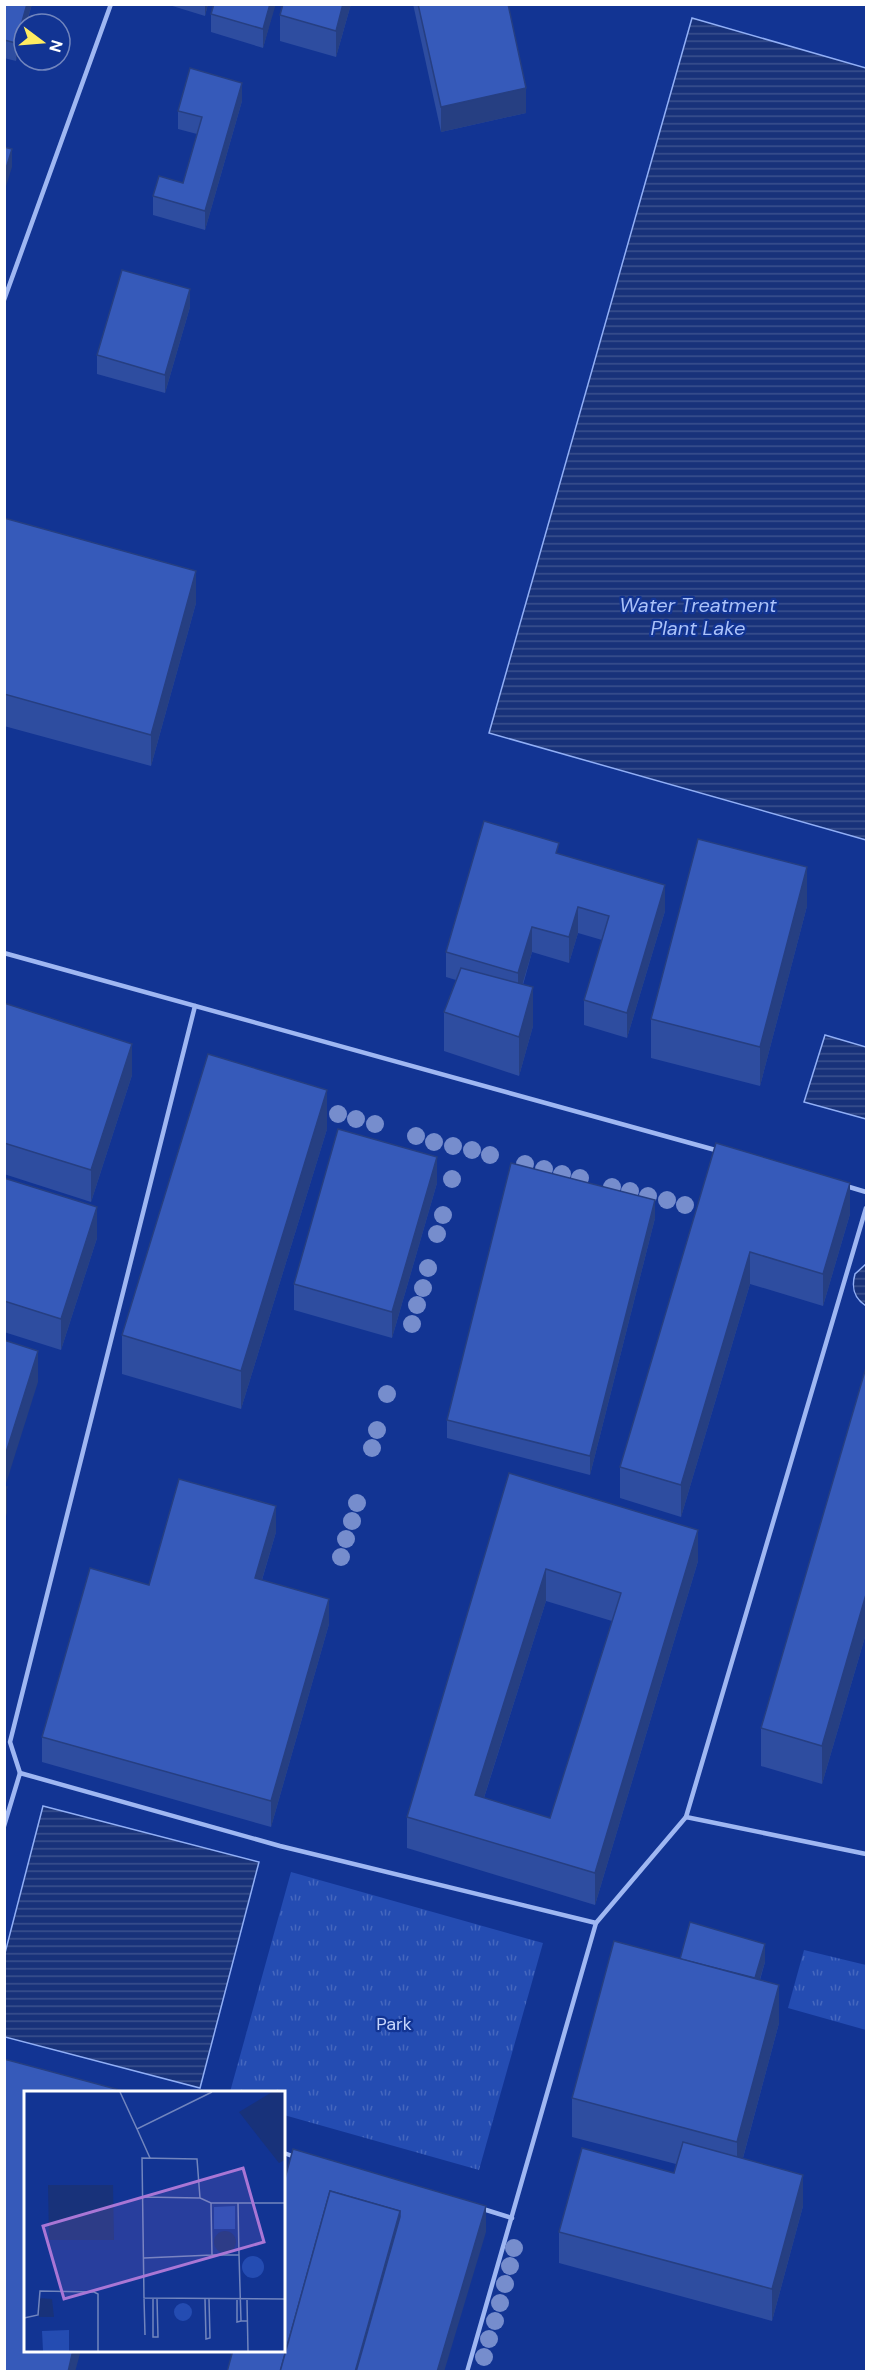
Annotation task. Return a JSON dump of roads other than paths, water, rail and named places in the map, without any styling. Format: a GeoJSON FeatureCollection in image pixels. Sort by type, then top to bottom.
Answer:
{"type":"FeatureCollection","features":[{"type":"Feature","properties":{"kind":"lane"},"geometry":{"type":"LineString","coordinates":[[4,300],[111,4]]}},
{"type":"Feature","properties":{"kind":"lane"},"geometry":{"type":"LineString","coordinates":[[4,953],[731,1154]]}},
{"type":"Feature","properties":{"kind":"lane"},"geometry":{"type":"LineString","coordinates":[[4,1827],[20,1773],[10,1742],[195,1006]]}},
{"type":"Feature","properties":{"kind":"lane"},"geometry":{"type":"LineString","coordinates":[[844,1185],[867,1192]]}},
{"type":"Feature","properties":{"kind":"lane"},"geometry":{"type":"LineString","coordinates":[[467,2372],[596,1923],[686,1817],[867,1208]]}},
{"type":"Feature","properties":{"kind":"lane"},"geometry":{"type":"LineString","coordinates":[[20,1773],[280,1846],[596,1923]]}},
{"type":"Feature","properties":{"kind":"lane"},"geometry":{"type":"LineString","coordinates":[[686,1817],[867,1854]]}},
{"type":"Feature","properties":{"kind":"lane"},"geometry":{"type":"LineString","coordinates":[[285,2153],[306,2160]]}},
{"type":"Feature","properties":{"kind":"lane"},"geometry":{"type":"LineString","coordinates":[[478,2208],[512,2217]]}},
{"type":"Feature","properties":{"kind":"water","name":"Water Treatment Plant Lake"},"geometry":{"type":"Polygon","coordinates":[[[692,18],[866,68],[866,840],[489,733],[692,18]]]}},
{"type":"Feature","properties":{"kind":"water"},"geometry":{"type":"Polygon","coordinates":[[[825,1035],[866,1047],[866,1119],[804,1102],[825,1035]]]}},
{"type":"Feature","properties":{"kind":"water"},"geometry":{"type":"Polygon","coordinates":[[[866,1264],[866,1306],[856,1296],[853,1284],[855,1274],[866,1264]]]}},
{"type":"Feature","properties":{"kind":"water"},"geometry":{"type":"Polygon","coordinates":[[[43,1806],[259,1862],[200,2088],[5,2037],[5,1953],[43,1806]]]}},
{"type":"Feature","properties":{"kind":"park label","name":"Park"},"geometry":{"type":"Point","coordinates":[394,2024]}}]}
